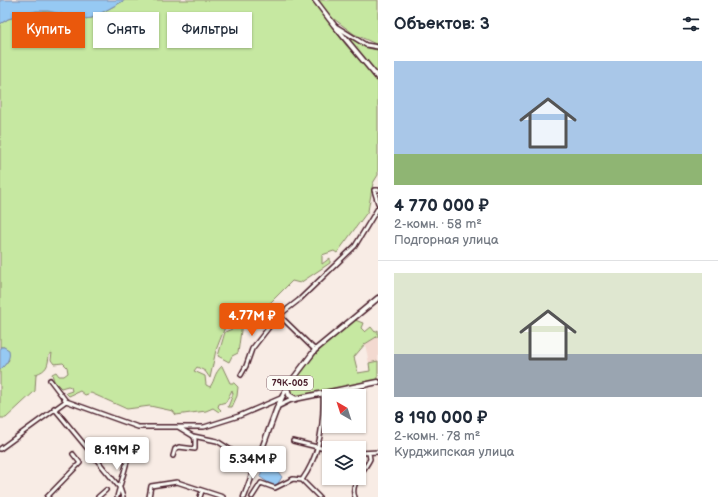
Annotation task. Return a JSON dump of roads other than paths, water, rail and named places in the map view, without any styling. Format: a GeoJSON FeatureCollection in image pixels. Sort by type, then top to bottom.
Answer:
{"type":"FeatureCollection","features":[{"type":"Feature","properties":{"kind":"main road"},"geometry":{"type":"LineString","coordinates":[[315,0],[352,48],[378,78]]}},
{"type":"Feature","properties":{"kind":"main road","name":"79К-005"},"geometry":{"type":"LineString","coordinates":[[244,497],[277,408],[287,387],[315,350],[378,298]]}},
{"type":"Feature","properties":{"kind":"main road"},"geometry":{"type":"LineString","coordinates":[[346,389],[378,382]]}},
{"type":"Feature","properties":{"kind":"main road"},"geometry":{"type":"LineString","coordinates":[[287,387],[289,395],[296,399]]}},
{"type":"Feature","properties":{"kind":"main road"},"geometry":{"type":"LineString","coordinates":[[277,408],[284,402],[322,394]]}},
{"type":"Feature","properties":{"kind":"main road"},"geometry":{"type":"LineString","coordinates":[[281,398],[296,399]]}},
{"type":"Feature","properties":{"kind":"street"},"geometry":{"type":"LineString","coordinates":[[334,25],[366,45],[378,48]]}},
{"type":"Feature","properties":{"kind":"street"},"geometry":{"type":"LineString","coordinates":[[378,190],[374,190],[378,203]]}},
{"type":"Feature","properties":{"kind":"street"},"geometry":{"type":"LineString","coordinates":[[241,375],[252,349],[277,317],[332,270],[355,246],[378,208]]}},
{"type":"Feature","properties":{"kind":"street"},"geometry":{"type":"LineString","coordinates":[[280,316],[315,350]]}},
{"type":"Feature","properties":{"kind":"street"},"geometry":{"type":"LineString","coordinates":[[50,380],[66,401],[138,427],[204,427],[239,416],[281,398]]}},
{"type":"Feature","properties":{"kind":"street"},"geometry":{"type":"LineString","coordinates":[[0,449],[54,408],[66,401]]}},
{"type":"Feature","properties":{"kind":"street"},"geometry":{"type":"LineString","coordinates":[[54,408],[120,488],[123,497]]}},
{"type":"Feature","properties":{"kind":"street"},"geometry":{"type":"LineString","coordinates":[[178,427],[192,436],[213,439],[231,450]]}},
{"type":"Feature","properties":{"kind":"street"},"geometry":{"type":"LineString","coordinates":[[302,480],[310,469],[318,448],[322,428]]}},
{"type":"Feature","properties":{"kind":"street"},"geometry":{"type":"LineString","coordinates":[[173,456],[175,449],[180,447],[195,449],[195,439],[192,436]]}},
{"type":"Feature","properties":{"kind":"street"},"geometry":{"type":"LineString","coordinates":[[293,441],[322,449]]}},
{"type":"Feature","properties":{"kind":"street"},"geometry":{"type":"LineString","coordinates":[[355,497],[353,494],[355,483],[370,459],[369,453],[378,452]]}},
{"type":"Feature","properties":{"kind":"street"},"geometry":{"type":"LineString","coordinates":[[49,496],[80,463],[73,454]]}},
{"type":"Feature","properties":{"kind":"street"},"geometry":{"type":"LineString","coordinates":[[117,497],[116,492],[120,488],[128,457]]}},
{"type":"Feature","properties":{"kind":"street"},"geometry":{"type":"LineString","coordinates":[[252,497],[261,483],[275,488],[293,479],[302,480],[318,497]]}},
{"type":"Feature","properties":{"kind":"street"},"geometry":{"type":"LineString","coordinates":[[149,497],[152,486],[177,482],[223,497]]}},
{"type":"Feature","properties":{"kind":"street"},"geometry":{"type":"LineString","coordinates":[[98,497],[106,490]]}},
{"type":"Feature","properties":{"kind":"street"},"geometry":{"type":"LineString","coordinates":[[200,497],[202,491]]}},
{"type":"Feature","properties":{"kind":"water"},"geometry":{"type":"Polygon","coordinates":[[[0,0],[125,0],[103,12],[93,12],[92,18],[85,19],[85,12],[12,12],[12,18],[0,24],[0,0]]]}},
{"type":"Feature","properties":{"kind":"water"},"geometry":{"type":"Polygon","coordinates":[[[0,347],[4,347],[9,350],[9,356],[8,361],[0,370],[0,347]]]}},
{"type":"Feature","properties":{"kind":"water"},"geometry":{"type":"Polygon","coordinates":[[[269,462],[282,477],[277,485],[273,486],[260,477],[263,465],[269,462]]]}}]}
